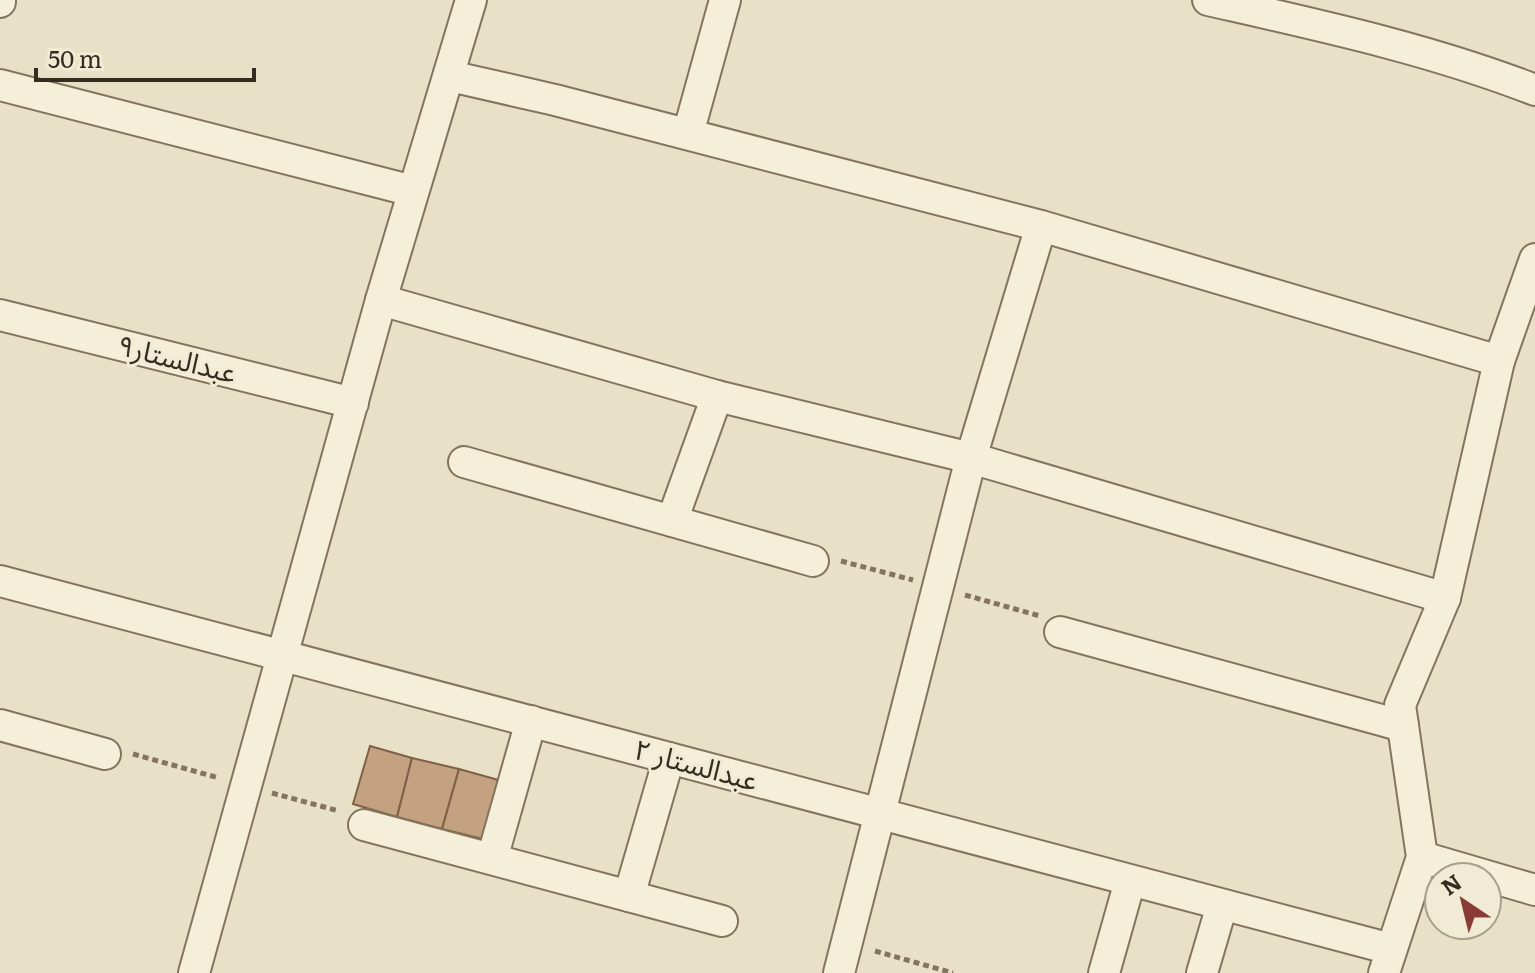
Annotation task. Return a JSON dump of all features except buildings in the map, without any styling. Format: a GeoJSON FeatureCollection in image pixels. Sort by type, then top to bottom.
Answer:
{"type":"FeatureCollection","features":[{"type":"Feature","properties":{"kind":"street"},"geometry":{"type":"LineString","coordinates":[[194,973],[381,300],[471,0]]}},
{"type":"Feature","properties":{"kind":"street"},"geometry":{"type":"LineString","coordinates":[[688,134],[725,0]]}},
{"type":"Feature","properties":{"kind":"street"},"geometry":{"type":"LineString","coordinates":[[1208,0],[1350,33],[1491,73],[1535,90]]}},
{"type":"Feature","properties":{"kind":"street"},"geometry":{"type":"LineString","coordinates":[[450,76],[1041,226],[1499,361]]}},
{"type":"Feature","properties":{"kind":"street"},"geometry":{"type":"LineString","coordinates":[[0,85],[413,191]]}},
{"type":"Feature","properties":{"kind":"street"},"geometry":{"type":"LineString","coordinates":[[839,973],[971,458],[1041,226]]}},
{"type":"Feature","properties":{"kind":"street"},"geometry":{"type":"LineString","coordinates":[[1388,961],[1422,857],[1400,705],[1445,598],[1499,361],[1535,259]]}},
{"type":"Feature","properties":{"kind":"street"},"geometry":{"type":"LineString","coordinates":[[381,300],[717,396],[971,458],[1445,598]]}},
{"type":"Feature","properties":{"kind":"street","name":"عبدالستار۹"},"geometry":{"type":"LineString","coordinates":[[0,315],[353,403]]}},
{"type":"Feature","properties":{"kind":"street"},"geometry":{"type":"LineString","coordinates":[[672,521],[717,396]]}},
{"type":"Feature","properties":{"kind":"street"},"geometry":{"type":"LineString","coordinates":[[464,462],[813,561]]}},
{"type":"Feature","properties":{"kind":"street","name":"عبدالستار ۲"},"geometry":{"type":"LineString","coordinates":[[0,581],[1222,905],[1388,961]]}},
{"type":"Feature","properties":{"kind":"street"},"geometry":{"type":"LineString","coordinates":[[1060,632],[1403,726]]}},
{"type":"Feature","properties":{"kind":"street"},"geometry":{"type":"LineString","coordinates":[[492,859],[531,721]]}},
{"type":"Feature","properties":{"kind":"street"},"geometry":{"type":"LineString","coordinates":[[0,725],[105,754]]}},
{"type":"Feature","properties":{"kind":"street"},"geometry":{"type":"LineString","coordinates":[[629,896],[669,758]]}},
{"type":"Feature","properties":{"kind":"street"},"geometry":{"type":"LineString","coordinates":[[364,825],[722,921]]}},
{"type":"Feature","properties":{"kind":"street"},"geometry":{"type":"LineString","coordinates":[[1422,857],[1535,890]]}},
{"type":"Feature","properties":{"kind":"street"},"geometry":{"type":"LineString","coordinates":[[1104,973],[1130,881]]}},
{"type":"Feature","properties":{"kind":"street"},"geometry":{"type":"LineString","coordinates":[[1202,973],[1222,905]]}},
{"type":"Feature","properties":{"kind":"path"},"geometry":{"type":"LineString","coordinates":[[813,561],[824,557],[1054,620],[1060,632]]}},
{"type":"Feature","properties":{"kind":"path"},"geometry":{"type":"LineString","coordinates":[[105,754],[130,753],[344,812],[364,825]]}},
{"type":"Feature","properties":{"kind":"path"},"geometry":{"type":"LineString","coordinates":[[847,943],[953,973]]}}]}
